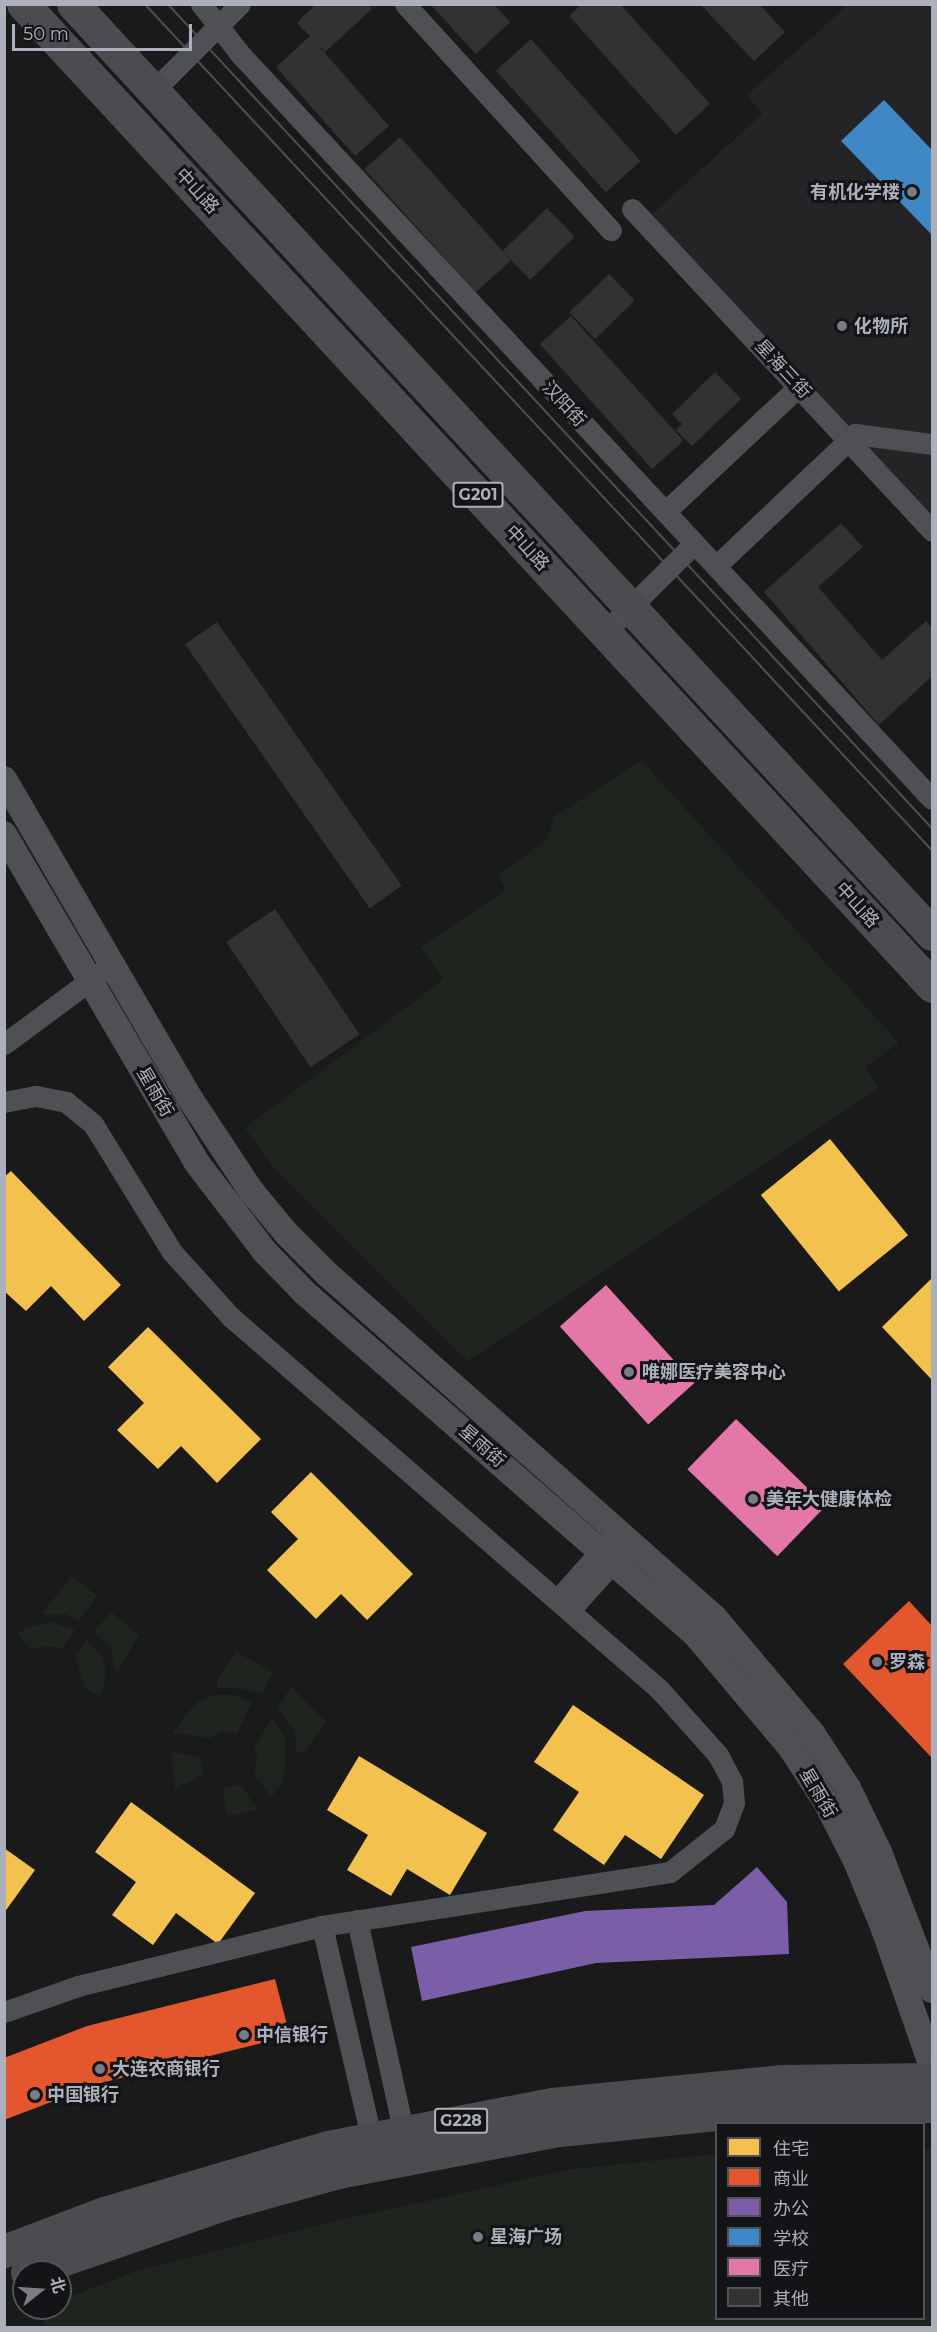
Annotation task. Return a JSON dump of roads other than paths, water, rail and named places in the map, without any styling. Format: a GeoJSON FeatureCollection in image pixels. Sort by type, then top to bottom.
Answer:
{"type":"FeatureCollection","features":[{"type":"Feature","properties":{"kind":"highway","name":"中山路"},"geometry":{"type":"LineString","coordinates":[[23,4],[933,986]]}},
{"type":"Feature","properties":{"kind":"highway","name":"中山路"},"geometry":{"type":"LineString","coordinates":[[74,4],[933,934]]}},
{"type":"Feature","properties":{"kind":"highway","name":"G228"},"geometry":{"type":"LineString","coordinates":[[408,2152],[552,2104],[666,2090],[781,2081],[933,2079]]}},
{"type":"Feature","properties":{"kind":"highway","name":"G228"},"geometry":{"type":"LineString","coordinates":[[63,2260],[226,2203],[376,2159],[408,2152],[559,2130],[784,2107],[933,2106]]}},
{"type":"Feature","properties":{"kind":"highway","name":"G228"},"geometry":{"type":"LineString","coordinates":[[4,2250],[104,2213],[216,2178],[376,2159]]}},
{"type":"Feature","properties":{"kind":"street","name":"汉阳街"},"geometry":{"type":"LineString","coordinates":[[201,4],[220,25],[241,55],[933,799]]}},
{"type":"Feature","properties":{"kind":"street"},"geometry":{"type":"LineString","coordinates":[[153,91],[240,4]]}},
{"type":"Feature","properties":{"kind":"street"},"geometry":{"type":"LineString","coordinates":[[405,4],[611,230]]}},
{"type":"Feature","properties":{"kind":"street","name":"星海三街"},"geometry":{"type":"LineString","coordinates":[[632,209],[933,531]]}},
{"type":"Feature","properties":{"kind":"street"},"geometry":{"type":"LineString","coordinates":[[665,512],[799,386]]}},
{"type":"Feature","properties":{"kind":"street"},"geometry":{"type":"LineString","coordinates":[[716,566],[855,434],[933,444]]}},
{"type":"Feature","properties":{"kind":"street"},"geometry":{"type":"LineString","coordinates":[[605,632],[694,544]]}},
{"type":"Feature","properties":{"kind":"street","name":"星雨街"},"geometry":{"type":"LineString","coordinates":[[4,779],[222,1148],[286,1233],[326,1273],[626,1536],[715,1618],[812,1732],[848,1788],[879,1852],[933,1990]]}},
{"type":"Feature","properties":{"kind":"street","name":"星雨街"},"geometry":{"type":"LineString","coordinates":[[4,834],[197,1163],[265,1252],[305,1293],[608,1555],[695,1635],[752,1698],[826,1802],[884,1929],[933,2067]]}},
{"type":"Feature","properties":{"kind":"street"},"geometry":{"type":"LineString","coordinates":[[4,1044],[112,964]]}},
{"type":"Feature","properties":{"kind":"street"},"geometry":{"type":"LineString","coordinates":[[4,1102],[36,1096],[66,1102],[93,1124],[172,1252],[231,1317],[659,1689],[718,1755],[732,1781],[734,1803],[724,1829],[670,1872],[322,1926],[78,1986],[4,2012]]}},
{"type":"Feature","properties":{"kind":"street"},"geometry":{"type":"LineString","coordinates":[[564,1605],[626,1536]]}},
{"type":"Feature","properties":{"kind":"street"},"geometry":{"type":"LineString","coordinates":[[357,1920],[408,2152]]}},
{"type":"Feature","properties":{"kind":"street"},"geometry":{"type":"LineString","coordinates":[[322,1926],[376,2159]]}},
{"type":"Feature","properties":{"kind":"tram line"},"geometry":{"type":"LineString","coordinates":[[145,4],[932,850]]}},
{"type":"Feature","properties":{"kind":"tram line"},"geometry":{"type":"LineString","coordinates":[[168,4],[932,828]]}},
{"type":"Feature","properties":{"kind":"place","name":"有机化学楼"},"geometry":{"type":"Point","coordinates":[912,192]}},
{"type":"Feature","properties":{"kind":"place","name":"化物所"},"geometry":{"type":"Point","coordinates":[842,326]}},
{"type":"Feature","properties":{"kind":"place","name":"唯娜医疗美容中心"},"geometry":{"type":"Point","coordinates":[629,1372]}},
{"type":"Feature","properties":{"kind":"place","name":"美年大健康体检"},"geometry":{"type":"Point","coordinates":[753,1499]}},
{"type":"Feature","properties":{"kind":"place","name":"罗森"},"geometry":{"type":"Point","coordinates":[877,1662]}},
{"type":"Feature","properties":{"kind":"place","name":"中信银行"},"geometry":{"type":"Point","coordinates":[244,2035]}},
{"type":"Feature","properties":{"kind":"place","name":"大连农商银行"},"geometry":{"type":"Point","coordinates":[100,2069]}},
{"type":"Feature","properties":{"kind":"place","name":"中国银行"},"geometry":{"type":"Point","coordinates":[35,2095]}},
{"type":"Feature","properties":{"kind":"place","name":"星海广场"},"geometry":{"type":"Point","coordinates":[478,2237]}}]}
